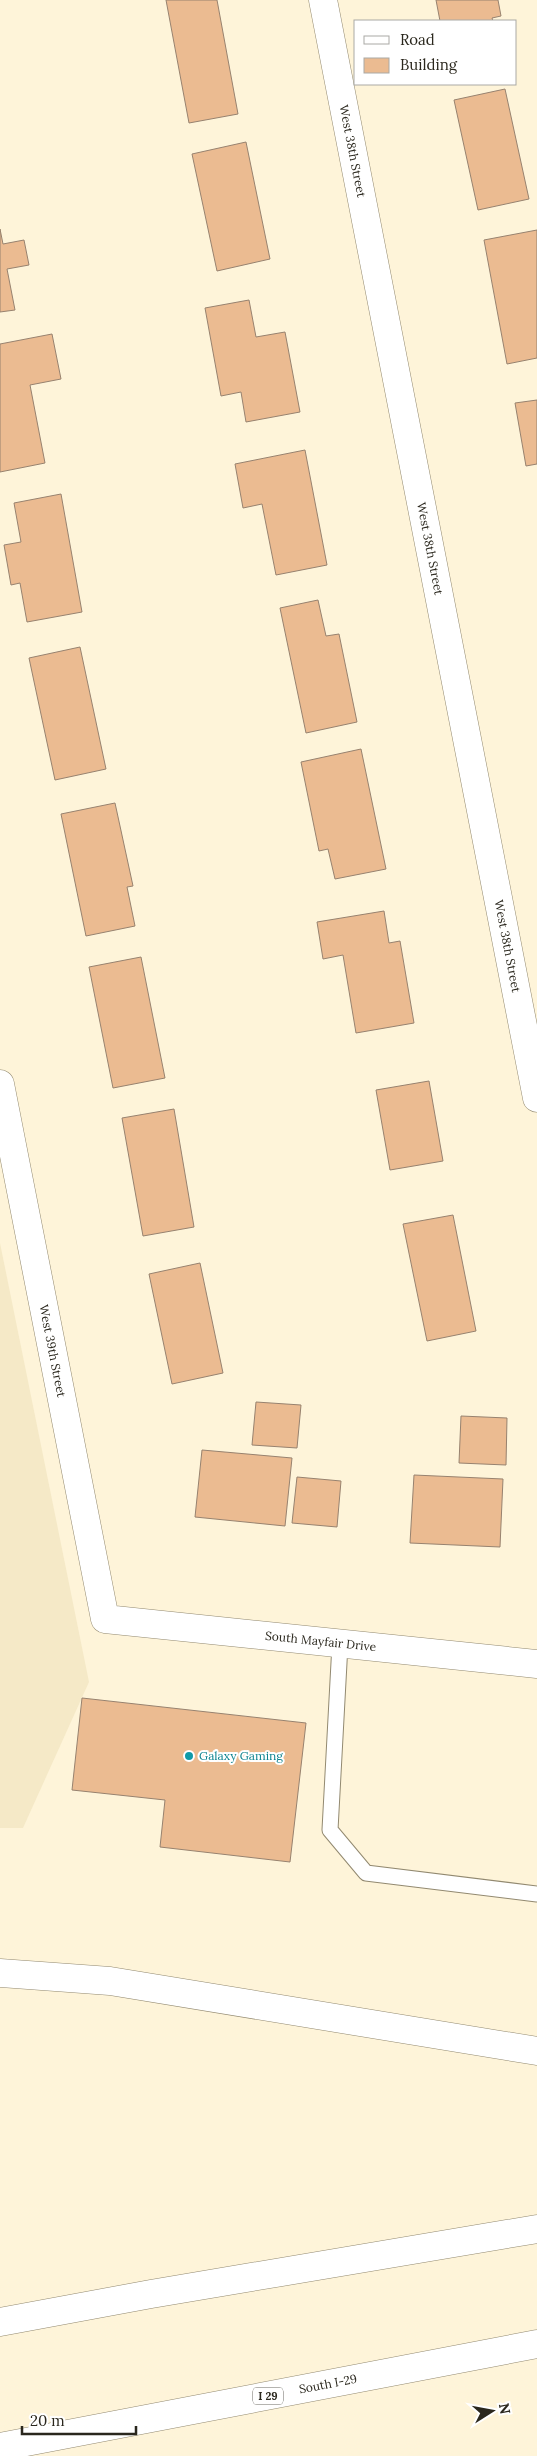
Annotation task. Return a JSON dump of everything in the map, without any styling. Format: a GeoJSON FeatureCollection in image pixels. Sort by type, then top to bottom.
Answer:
{"type":"FeatureCollection","features":[{"type":"Feature","properties":{"kind":"main road","name":"West 38th Street"},"geometry":{"type":"LineString","coordinates":[[323,0],[537,1098]]}},
{"type":"Feature","properties":{"kind":"main road","name":"West 39th Street"},"geometry":{"type":"LineString","coordinates":[[0,1084],[7,1161],[105,1619]]}},
{"type":"Feature","properties":{"kind":"main road","name":"South Mayfair Drive"},"geometry":{"type":"LineString","coordinates":[[105,1619],[537,1664]]}},
{"type":"Feature","properties":{"kind":"main road"},"geometry":{"type":"LineString","coordinates":[[0,1972],[110,1981],[537,2051]]}},
{"type":"Feature","properties":{"kind":"main road"},"geometry":{"type":"LineString","coordinates":[[0,2322],[537,2229]]}},
{"type":"Feature","properties":{"kind":"main road","name":"South I-29"},"geometry":{"type":"LineString","coordinates":[[0,2447],[537,2344]]}},
{"type":"Feature","properties":{"kind":"lane"},"geometry":{"type":"LineString","coordinates":[[340,1644],[330,1830],[366,1873],[537,1894]]}},
{"type":"Feature","properties":{"kind":"shaded area"},"geometry":{"type":"Polygon","coordinates":[[[0,1243],[89,1682],[23,1828],[0,1828],[0,1243]]]}},
{"type":"Feature","properties":{"kind":"building"},"geometry":{"type":"Polygon","coordinates":[[[166,0],[217,0],[238,114],[189,123],[166,0]]]}},
{"type":"Feature","properties":{"kind":"building"},"geometry":{"type":"Polygon","coordinates":[[[436,0],[498,0],[501,16],[492,18],[493,20],[440,20],[436,0]]]}},
{"type":"Feature","properties":{"kind":"building"},"geometry":{"type":"Polygon","coordinates":[[[505,89],[529,199],[478,210],[454,100],[505,89]]]}},
{"type":"Feature","properties":{"kind":"building"},"geometry":{"type":"Polygon","coordinates":[[[246,142],[270,259],[217,271],[192,154],[246,142]]]}},
{"type":"Feature","properties":{"kind":"building"},"geometry":{"type":"Polygon","coordinates":[[[0,229],[3,244],[24,240],[29,265],[7,269],[15,310],[0,312],[0,229]]]}},
{"type":"Feature","properties":{"kind":"building"},"geometry":{"type":"Polygon","coordinates":[[[537,230],[537,358],[507,364],[484,240],[537,230]]]}},
{"type":"Feature","properties":{"kind":"building"},"geometry":{"type":"Polygon","coordinates":[[[249,300],[256,337],[285,332],[300,412],[246,422],[241,392],[221,396],[205,308],[249,300]]]}},
{"type":"Feature","properties":{"kind":"building"},"geometry":{"type":"Polygon","coordinates":[[[52,334],[61,379],[30,385],[45,463],[0,472],[0,344],[52,334]]]}},
{"type":"Feature","properties":{"kind":"building"},"geometry":{"type":"Polygon","coordinates":[[[537,400],[537,464],[526,466],[515,403],[537,400]]]}},
{"type":"Feature","properties":{"kind":"building"},"geometry":{"type":"Polygon","coordinates":[[[305,450],[327,565],[276,575],[262,504],[243,508],[235,464],[305,450]]]}},
{"type":"Feature","properties":{"kind":"building"},"geometry":{"type":"Polygon","coordinates":[[[61,494],[82,612],[27,622],[20,583],[11,585],[4,545],[21,542],[14,503],[61,494]]]}},
{"type":"Feature","properties":{"kind":"building"},"geometry":{"type":"Polygon","coordinates":[[[318,600],[326,636],[339,634],[357,722],[306,733],[280,608],[318,600]]]}},
{"type":"Feature","properties":{"kind":"building"},"geometry":{"type":"Polygon","coordinates":[[[80,647],[106,769],[55,780],[29,658],[80,647]]]}},
{"type":"Feature","properties":{"kind":"building"},"geometry":{"type":"Polygon","coordinates":[[[361,749],[386,869],[335,879],[328,849],[319,851],[301,762],[361,749]]]}},
{"type":"Feature","properties":{"kind":"building"},"geometry":{"type":"Polygon","coordinates":[[[115,803],[133,886],[127,887],[135,926],[86,936],[61,814],[115,803]]]}},
{"type":"Feature","properties":{"kind":"building"},"geometry":{"type":"Polygon","coordinates":[[[384,911],[389,943],[400,941],[414,1023],[356,1033],[343,955],[323,959],[317,922],[384,911]]]}},
{"type":"Feature","properties":{"kind":"building"},"geometry":{"type":"Polygon","coordinates":[[[141,957],[165,1078],[113,1088],[89,967],[141,957]]]}},
{"type":"Feature","properties":{"kind":"building"},"geometry":{"type":"Polygon","coordinates":[[[429,1081],[443,1161],[390,1170],[376,1090],[429,1081]]]}},
{"type":"Feature","properties":{"kind":"building"},"geometry":{"type":"Polygon","coordinates":[[[174,1109],[194,1227],[143,1236],[122,1118],[174,1109]]]}},
{"type":"Feature","properties":{"kind":"building"},"geometry":{"type":"Polygon","coordinates":[[[453,1215],[476,1331],[427,1341],[403,1224],[453,1215]]]}},
{"type":"Feature","properties":{"kind":"building"},"geometry":{"type":"Polygon","coordinates":[[[200,1263],[223,1373],[172,1384],[149,1274],[200,1263]]]}},
{"type":"Feature","properties":{"kind":"building"},"geometry":{"type":"Polygon","coordinates":[[[256,1402],[301,1405],[297,1448],[252,1445],[256,1402]]]}},
{"type":"Feature","properties":{"kind":"building"},"geometry":{"type":"Polygon","coordinates":[[[461,1416],[507,1418],[506,1465],[459,1463],[461,1416]]]}},
{"type":"Feature","properties":{"kind":"building"},"geometry":{"type":"Polygon","coordinates":[[[202,1450],[292,1458],[285,1526],[195,1517],[202,1450]]]}},
{"type":"Feature","properties":{"kind":"building"},"geometry":{"type":"Polygon","coordinates":[[[414,1475],[503,1479],[500,1547],[410,1543],[414,1475]]]}},
{"type":"Feature","properties":{"kind":"building"},"geometry":{"type":"Polygon","coordinates":[[[297,1477],[341,1481],[337,1527],[292,1523],[297,1477]]]}},
{"type":"Feature","properties":{"kind":"building","name":"Galaxy Gaming"},"geometry":{"type":"Polygon","coordinates":[[[82,1698],[306,1723],[290,1862],[160,1847],[165,1800],[72,1790],[82,1698]]]}},
{"type":"Feature","properties":{"kind":"place","name":"Galaxy Gaming"},"geometry":{"type":"Point","coordinates":[189,1756]}}]}
